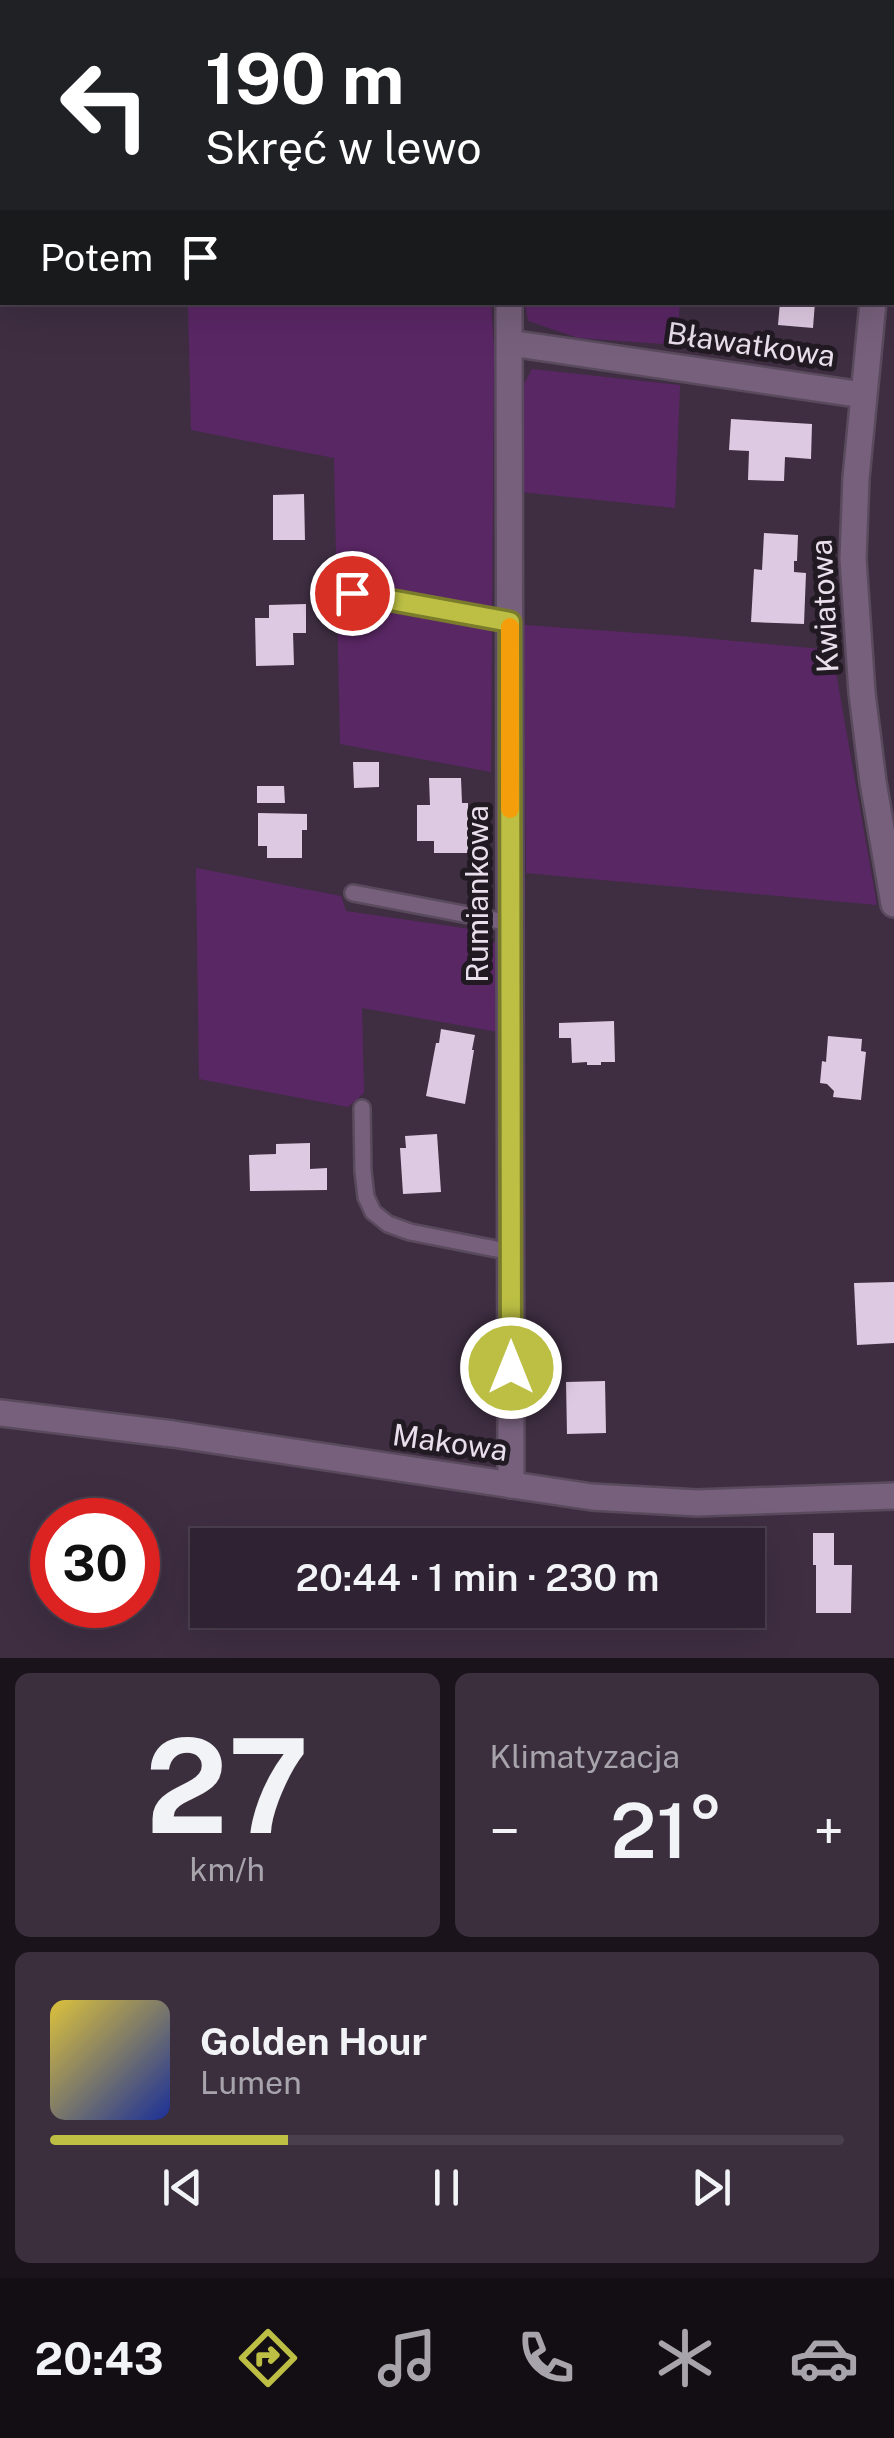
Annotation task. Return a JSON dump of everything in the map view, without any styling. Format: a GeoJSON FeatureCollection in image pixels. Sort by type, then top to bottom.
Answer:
{"type":"FeatureCollection","features":[{"type":"Feature","properties":{"kind":"street","name":"Rumiankowa"},"geometry":{"type":"LineString","coordinates":[[509,305],[511,1485]]}},
{"type":"Feature","properties":{"kind":"street","name":"Kwiatowa"},"geometry":{"type":"LineString","coordinates":[[873,305],[856,478],[853,559],[866,728],[894,904]]}},
{"type":"Feature","properties":{"kind":"street","name":"Bławatkowa"},"geometry":{"type":"LineString","coordinates":[[510,343],[863,395]]}},
{"type":"Feature","properties":{"kind":"street","name":"Makowa"},"geometry":{"type":"LineString","coordinates":[[0,1413],[173,1434],[592,1497],[697,1503],[894,1496]]}},
{"type":"Feature","properties":{"kind":"lane"},"geometry":{"type":"LineString","coordinates":[[352,593],[510,622]]}},
{"type":"Feature","properties":{"kind":"lane"},"geometry":{"type":"LineString","coordinates":[[354,893],[510,923]]}},
{"type":"Feature","properties":{"kind":"lane"},"geometry":{"type":"LineString","coordinates":[[362,1108],[363,1171],[366,1198],[373,1212],[388,1224],[410,1232],[511,1252]]}},
{"type":"Feature","properties":{"kind":"shaded area"},"geometry":{"type":"Polygon","coordinates":[[[188,305],[491,305],[491,772],[340,744],[334,458],[191,430],[188,305]]]}},
{"type":"Feature","properties":{"kind":"shaded area"},"geometry":{"type":"Polygon","coordinates":[[[525,305],[680,305],[677,345],[578,338],[528,321],[525,305]]]}},
{"type":"Feature","properties":{"kind":"shaded area"},"geometry":{"type":"Polygon","coordinates":[[[532,369],[680,385],[675,508],[521,492],[519,393],[532,369]]]}},
{"type":"Feature","properties":{"kind":"shaded area"},"geometry":{"type":"Polygon","coordinates":[[[524,625],[832,650],[877,905],[526,873],[524,625]]]}},
{"type":"Feature","properties":{"kind":"shaded area"},"geometry":{"type":"Polygon","coordinates":[[[196,868],[341,896],[346,911],[477,930],[498,945],[498,1032],[362,1008],[364,1093],[348,1107],[199,1079],[196,868]]]}},
{"type":"Feature","properties":{"kind":"building"},"geometry":{"type":"Polygon","coordinates":[[[780,305],[815,305],[813,328],[778,325],[780,305]]]}},
{"type":"Feature","properties":{"kind":"building"},"geometry":{"type":"Polygon","coordinates":[[[731,419],[812,424],[811,459],[785,457],[784,481],[748,480],[749,451],[729,450],[731,419]]]}},
{"type":"Feature","properties":{"kind":"building"},"geometry":{"type":"Polygon","coordinates":[[[304,494],[305,540],[273,540],[273,495],[304,494]]]}},
{"type":"Feature","properties":{"kind":"building"},"geometry":{"type":"Polygon","coordinates":[[[764,533],[798,535],[794,572],[806,573],[804,624],[751,622],[754,569],[762,570],[764,533]]]}},
{"type":"Feature","properties":{"kind":"building"},"geometry":{"type":"Polygon","coordinates":[[[306,604],[306,633],[293,633],[294,665],[256,666],[255,618],[269,618],[269,605],[306,604]]]}},
{"type":"Feature","properties":{"kind":"building"},"geometry":{"type":"Polygon","coordinates":[[[353,762],[379,762],[379,787],[354,788],[353,762]]]}},
{"type":"Feature","properties":{"kind":"building"},"geometry":{"type":"Polygon","coordinates":[[[429,778],[461,778],[462,803],[468,803],[468,853],[434,853],[434,841],[417,841],[417,805],[430,805],[429,778]]]}},
{"type":"Feature","properties":{"kind":"building"},"geometry":{"type":"Polygon","coordinates":[[[257,786],[284,786],[285,803],[257,803],[257,786]]]}},
{"type":"Feature","properties":{"kind":"building"},"geometry":{"type":"Polygon","coordinates":[[[258,813],[307,814],[307,830],[302,830],[302,858],[267,858],[267,846],[258,846],[258,813]]]}},
{"type":"Feature","properties":{"kind":"building"},"geometry":{"type":"Polygon","coordinates":[[[614,1021],[615,1062],[572,1063],[571,1038],[559,1038],[559,1023],[614,1021]]]}},
{"type":"Feature","properties":{"kind":"building"},"geometry":{"type":"Polygon","coordinates":[[[441,1029],[475,1035],[465,1104],[426,1096],[441,1029]]]}},
{"type":"Feature","properties":{"kind":"building"},"geometry":{"type":"Polygon","coordinates":[[[828,1036],[862,1039],[861,1051],[866,1052],[861,1100],[833,1097],[834,1091],[820,1083],[828,1036]]]}},
{"type":"Feature","properties":{"kind":"building"},"geometry":{"type":"Polygon","coordinates":[[[437,1134],[441,1192],[403,1194],[400,1148],[406,1148],[405,1136],[437,1134]]]}},
{"type":"Feature","properties":{"kind":"building"},"geometry":{"type":"Polygon","coordinates":[[[310,1143],[310,1169],[327,1168],[327,1190],[250,1191],[249,1155],[276,1154],[276,1144],[310,1143]]]}},
{"type":"Feature","properties":{"kind":"building"},"geometry":{"type":"Polygon","coordinates":[[[894,1282],[894,1343],[857,1345],[854,1283],[894,1282]]]}},
{"type":"Feature","properties":{"kind":"building"},"geometry":{"type":"Polygon","coordinates":[[[605,1381],[606,1433],[567,1434],[566,1382],[605,1381]]]}},
{"type":"Feature","properties":{"kind":"building"},"geometry":{"type":"Polygon","coordinates":[[[813,1533],[834,1533],[834,1565],[852,1565],[851,1613],[816,1613],[813,1533]]]}},
{"type":"Feature","properties":{"kind":"slow traffic"},"geometry":{"type":"LineString","coordinates":[[510,627],[510,809]]}},
{"type":"Feature","properties":{"kind":"route"},"geometry":{"type":"LineString","coordinates":[[352,593],[510,622],[511,1368]]}}]}
